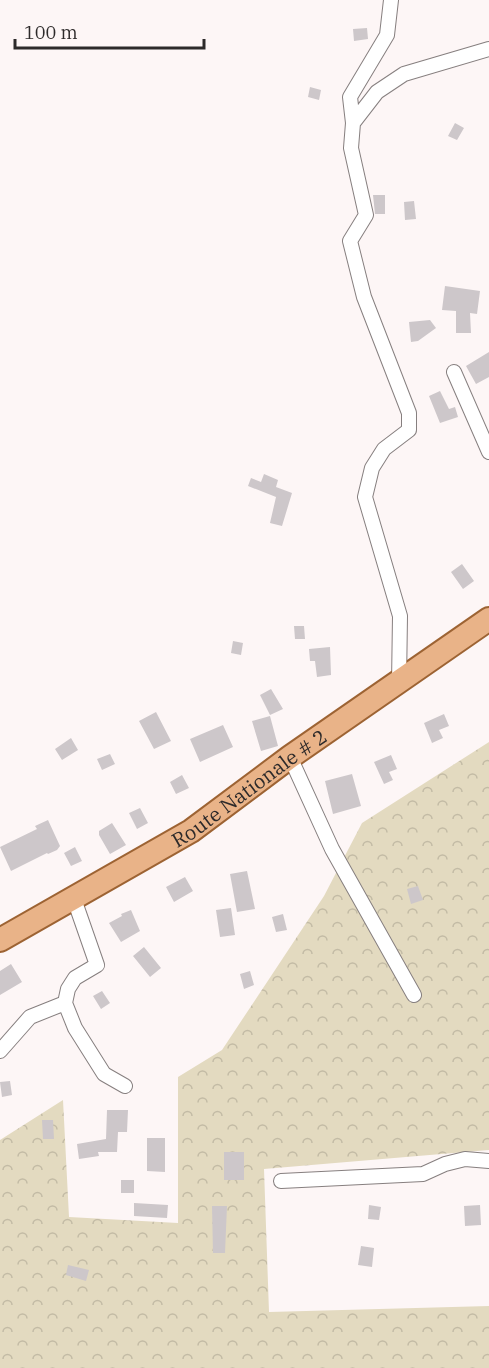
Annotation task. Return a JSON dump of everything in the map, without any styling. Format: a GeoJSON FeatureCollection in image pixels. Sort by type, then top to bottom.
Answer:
{"type":"FeatureCollection","features":[{"type":"Feature","properties":{"kind":"main road","name":"Route Nationale # 2"},"geometry":{"type":"LineString","coordinates":[[0,940],[191,831],[290,757],[489,619]]}},
{"type":"Feature","properties":{"kind":"street"},"geometry":{"type":"LineString","coordinates":[[391,0],[387,35],[350,97],[353,123],[351,148],[366,215],[350,241],[364,297],[409,413],[409,430],[384,449],[372,468],[365,497],[400,616],[399,683]]}},
{"type":"Feature","properties":{"kind":"street"},"geometry":{"type":"LineString","coordinates":[[353,123],[377,92],[404,74],[488,52]]}},
{"type":"Feature","properties":{"kind":"street"},"geometry":{"type":"LineString","coordinates":[[453,372],[489,452]]}},
{"type":"Feature","properties":{"kind":"street"},"geometry":{"type":"LineString","coordinates":[[290,757],[332,849],[414,995]]}},
{"type":"Feature","properties":{"kind":"street"},"geometry":{"type":"LineString","coordinates":[[74,899],[97,964],[75,978],[68,989],[65,1003],[75,1028],[104,1074],[125,1086]]}},
{"type":"Feature","properties":{"kind":"street"},"geometry":{"type":"LineString","coordinates":[[0,1051],[30,1017],[65,1003]]}},
{"type":"Feature","properties":{"kind":"street"},"geometry":{"type":"LineString","coordinates":[[281,1181],[423,1174],[445,1164],[465,1159],[489,1161]]}},
{"type":"Feature","properties":{"kind":"green space"},"geometry":{"type":"Polygon","coordinates":[[[489,742],[489,1150],[264,1169],[269,1312],[489,1306],[489,1368],[0,1368],[0,1140],[63,1100],[69,1217],[178,1223],[178,1077],[222,1050],[324,896],[362,823],[489,742]]]}},
{"type":"Feature","properties":{"kind":"building"},"geometry":{"type":"Polygon","coordinates":[[[367,28],[368,39],[354,41],[353,29],[367,28]]]}},
{"type":"Feature","properties":{"kind":"building"},"geometry":{"type":"Polygon","coordinates":[[[310,87],[321,90],[319,100],[308,97],[310,87]]]}},
{"type":"Feature","properties":{"kind":"building"},"geometry":{"type":"Polygon","coordinates":[[[455,123],[464,128],[457,140],[448,136],[455,123]]]}},
{"type":"Feature","properties":{"kind":"building"},"geometry":{"type":"Polygon","coordinates":[[[373,195],[385,195],[385,214],[375,214],[373,195]]]}},
{"type":"Feature","properties":{"kind":"building"},"geometry":{"type":"Polygon","coordinates":[[[414,201],[416,219],[405,220],[404,202],[414,201]]]}},
{"type":"Feature","properties":{"kind":"building"},"geometry":{"type":"Polygon","coordinates":[[[445,286],[480,291],[477,314],[470,313],[471,333],[456,333],[456,311],[442,310],[445,286]]]}},
{"type":"Feature","properties":{"kind":"building"},"geometry":{"type":"Polygon","coordinates":[[[430,320],[436,328],[418,341],[411,342],[409,322],[430,320]]]}},
{"type":"Feature","properties":{"kind":"building"},"geometry":{"type":"Polygon","coordinates":[[[489,352],[489,377],[476,384],[466,366],[489,352]]]}},
{"type":"Feature","properties":{"kind":"building"},"geometry":{"type":"Polygon","coordinates":[[[440,391],[449,409],[455,407],[458,417],[440,423],[429,396],[440,391]]]}},
{"type":"Feature","properties":{"kind":"building"},"geometry":{"type":"Polygon","coordinates":[[[264,474],[278,480],[276,487],[292,493],[282,526],[270,523],[276,497],[248,486],[251,478],[261,482],[264,474]]]}},
{"type":"Feature","properties":{"kind":"building"},"geometry":{"type":"Polygon","coordinates":[[[462,564],[474,581],[463,589],[451,572],[462,564]]]}},
{"type":"Feature","properties":{"kind":"building"},"geometry":{"type":"Polygon","coordinates":[[[294,626],[304,626],[305,639],[295,639],[294,626]]]}},
{"type":"Feature","properties":{"kind":"building"},"geometry":{"type":"Polygon","coordinates":[[[233,641],[243,643],[241,655],[231,653],[233,641]]]}},
{"type":"Feature","properties":{"kind":"building"},"geometry":{"type":"Polygon","coordinates":[[[330,647],[331,675],[317,677],[315,661],[310,661],[309,649],[330,647]]]}},
{"type":"Feature","properties":{"kind":"building"},"geometry":{"type":"Polygon","coordinates":[[[271,689],[283,709],[270,715],[260,695],[271,689]]]}},
{"type":"Feature","properties":{"kind":"building"},"geometry":{"type":"Polygon","coordinates":[[[156,712],[171,741],[154,749],[139,721],[156,712]]]}},
{"type":"Feature","properties":{"kind":"building"},"geometry":{"type":"Polygon","coordinates":[[[444,714],[449,726],[439,730],[443,738],[432,743],[424,723],[444,714]]]}},
{"type":"Feature","properties":{"kind":"building"},"geometry":{"type":"Polygon","coordinates":[[[270,716],[278,746],[261,751],[252,721],[270,716]]]}},
{"type":"Feature","properties":{"kind":"building"},"geometry":{"type":"Polygon","coordinates":[[[223,725],[233,747],[200,762],[190,739],[223,725]]]}},
{"type":"Feature","properties":{"kind":"building"},"geometry":{"type":"Polygon","coordinates":[[[71,738],[78,750],[62,760],[55,749],[71,738]]]}},
{"type":"Feature","properties":{"kind":"building"},"geometry":{"type":"Polygon","coordinates":[[[110,754],[115,764],[102,770],[97,759],[110,754]]]}},
{"type":"Feature","properties":{"kind":"building"},"geometry":{"type":"Polygon","coordinates":[[[391,755],[397,769],[389,772],[393,780],[384,784],[374,762],[391,755]]]}},
{"type":"Feature","properties":{"kind":"building"},"geometry":{"type":"Polygon","coordinates":[[[352,774],[361,806],[333,814],[325,781],[352,774]]]}},
{"type":"Feature","properties":{"kind":"building"},"geometry":{"type":"Polygon","coordinates":[[[182,775],[189,788],[176,794],[170,782],[182,775]]]}},
{"type":"Feature","properties":{"kind":"building"},"geometry":{"type":"Polygon","coordinates":[[[140,808],[148,823],[137,829],[129,813],[140,808]]]}},
{"type":"Feature","properties":{"kind":"building"},"geometry":{"type":"Polygon","coordinates":[[[48,820],[60,846],[57,850],[11,871],[0,847],[37,829],[35,826],[48,820]]]}},
{"type":"Feature","properties":{"kind":"building"},"geometry":{"type":"Polygon","coordinates":[[[112,823],[126,845],[110,854],[99,831],[112,823]]]}},
{"type":"Feature","properties":{"kind":"building"},"geometry":{"type":"Polygon","coordinates":[[[75,847],[82,861],[71,866],[64,853],[75,847]]]}},
{"type":"Feature","properties":{"kind":"building"},"geometry":{"type":"Polygon","coordinates":[[[247,871],[255,909],[237,912],[230,874],[247,871]]]}},
{"type":"Feature","properties":{"kind":"building"},"geometry":{"type":"Polygon","coordinates":[[[185,877],[193,891],[174,902],[166,887],[185,877]]]}},
{"type":"Feature","properties":{"kind":"building"},"geometry":{"type":"Polygon","coordinates":[[[418,886],[423,900],[411,904],[407,889],[418,886]]]}},
{"type":"Feature","properties":{"kind":"building"},"geometry":{"type":"Polygon","coordinates":[[[231,908],[235,935],[220,937],[216,910],[231,908]]]}},
{"type":"Feature","properties":{"kind":"building"},"geometry":{"type":"Polygon","coordinates":[[[131,910],[140,931],[121,942],[109,923],[131,910]]]}},
{"type":"Feature","properties":{"kind":"building"},"geometry":{"type":"Polygon","coordinates":[[[283,914],[287,930],[276,932],[272,917],[283,914]]]}},
{"type":"Feature","properties":{"kind":"building"},"geometry":{"type":"Polygon","coordinates":[[[144,947],[161,968],[150,977],[133,956],[144,947]]]}},
{"type":"Feature","properties":{"kind":"building"},"geometry":{"type":"Polygon","coordinates":[[[11,964],[22,982],[0,995],[0,971],[11,964]]]}},
{"type":"Feature","properties":{"kind":"building"},"geometry":{"type":"Polygon","coordinates":[[[250,971],[254,985],[244,989],[240,974],[250,971]]]}},
{"type":"Feature","properties":{"kind":"building"},"geometry":{"type":"Polygon","coordinates":[[[102,991],[110,1003],[101,1009],[93,996],[102,991]]]}},
{"type":"Feature","properties":{"kind":"building"},"geometry":{"type":"Polygon","coordinates":[[[10,1081],[12,1095],[2,1097],[0,1082],[10,1081]]]}},
{"type":"Feature","properties":{"kind":"building"},"geometry":{"type":"Polygon","coordinates":[[[107,1110],[128,1110],[127,1132],[118,1132],[117,1152],[98,1152],[99,1156],[79,1159],[77,1144],[106,1139],[107,1110]]]}},
{"type":"Feature","properties":{"kind":"building"},"geometry":{"type":"Polygon","coordinates":[[[42,1120],[53,1120],[54,1139],[43,1139],[42,1120]]]}},
{"type":"Feature","properties":{"kind":"building"},"geometry":{"type":"Polygon","coordinates":[[[147,1138],[165,1138],[165,1172],[147,1171],[147,1138]]]}},
{"type":"Feature","properties":{"kind":"building"},"geometry":{"type":"Polygon","coordinates":[[[224,1152],[244,1152],[244,1180],[224,1180],[224,1152]]]}},
{"type":"Feature","properties":{"kind":"building"},"geometry":{"type":"Polygon","coordinates":[[[121,1180],[134,1180],[134,1193],[121,1193],[121,1180]]]}},
{"type":"Feature","properties":{"kind":"building"},"geometry":{"type":"Polygon","coordinates":[[[134,1203],[168,1205],[167,1218],[134,1216],[134,1203]]]}},
{"type":"Feature","properties":{"kind":"building"},"geometry":{"type":"Polygon","coordinates":[[[369,1205],[381,1207],[379,1220],[368,1219],[369,1205]]]}},
{"type":"Feature","properties":{"kind":"building"},"geometry":{"type":"Polygon","coordinates":[[[480,1205],[481,1225],[465,1226],[464,1206],[480,1205]]]}},
{"type":"Feature","properties":{"kind":"building"},"geometry":{"type":"Polygon","coordinates":[[[212,1206],[227,1206],[225,1253],[213,1253],[212,1206]]]}},
{"type":"Feature","properties":{"kind":"building"},"geometry":{"type":"Polygon","coordinates":[[[361,1246],[374,1248],[372,1267],[358,1265],[361,1246]]]}},
{"type":"Feature","properties":{"kind":"building"},"geometry":{"type":"Polygon","coordinates":[[[68,1265],[89,1270],[86,1281],[66,1275],[68,1265]]]}}]}
